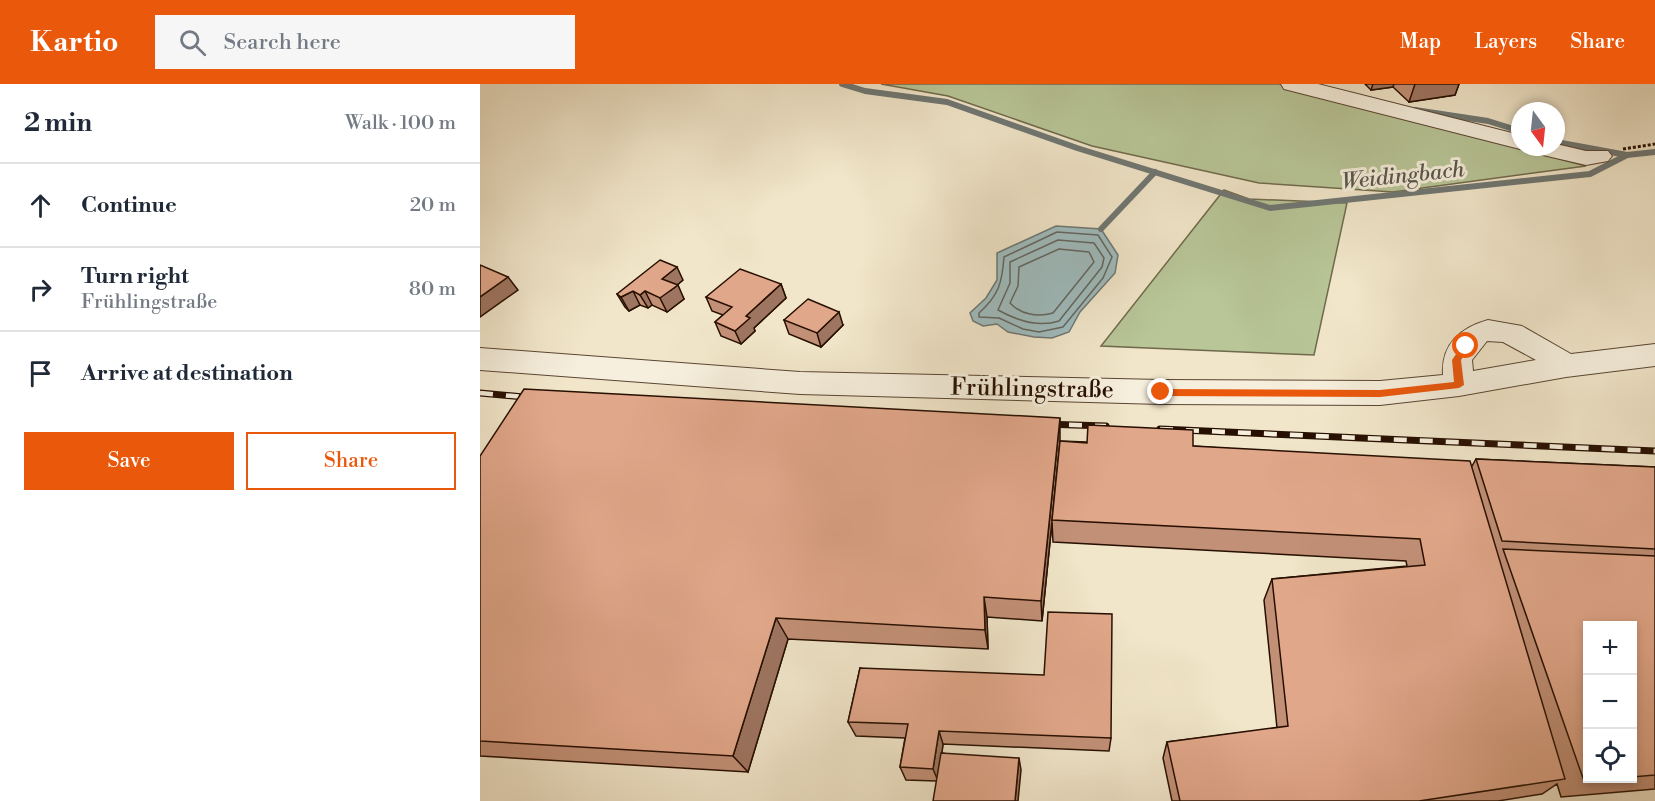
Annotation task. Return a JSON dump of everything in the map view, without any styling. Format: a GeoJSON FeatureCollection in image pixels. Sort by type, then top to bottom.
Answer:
{"type":"FeatureCollection","features":[{"type":"Feature","properties":{"kind":"street"},"geometry":{"type":"LineString","coordinates":[[1292,84],[1511,140]]}},
{"type":"Feature","properties":{"kind":"street"},"geometry":{"type":"LineString","coordinates":[[1565,154],[1606,153]]}},
{"type":"Feature","properties":{"kind":"street"},"geometry":{"type":"LineString","coordinates":[[1459,385],[1457,360],[1476,334],[1494,329],[1523,339],[1566,366]]}},
{"type":"Feature","properties":{"kind":"street","name":"Frühlingstraße"},"geometry":{"type":"LineString","coordinates":[[480,359],[800,383],[1161,392],[1369,393],[1459,385],[1566,366],[1655,355]]}},
{"type":"Feature","properties":{"kind":"path"},"geometry":{"type":"LineString","coordinates":[[1606,153],[1655,144]]}},
{"type":"Feature","properties":{"kind":"green space"},"geometry":{"type":"Polygon","coordinates":[[[881,84],[1279,84],[1511,146],[1511,156],[1549,156],[1586,166],[1393,192],[1259,183],[1092,146],[948,96],[881,84]]]}},
{"type":"Feature","properties":{"kind":"green space"},"geometry":{"type":"Polygon","coordinates":[[[1224,190],[1249,199],[1347,203],[1314,355],[1101,346],[1224,190]]]}},
{"type":"Feature","properties":{"kind":"water"},"geometry":{"type":"Polygon","coordinates":[[[1056,226],[1101,229],[1118,255],[1115,273],[1080,312],[1069,332],[1052,338],[1034,337],[1008,332],[997,324],[983,326],[973,321],[970,313],[986,298],[997,280],[997,253],[1056,226]]]}},
{"type":"Feature","properties":{"kind":"building"},"geometry":{"type":"Polygon","coordinates":[[[660,260],[677,267],[662,279],[678,285],[660,298],[645,291],[640,295],[633,291],[621,297],[617,294],[660,260]]]}},
{"type":"Feature","properties":{"kind":"building"},"geometry":{"type":"Polygon","coordinates":[[[480,265],[508,277],[480,297],[480,265]]]}},
{"type":"Feature","properties":{"kind":"building"},"geometry":{"type":"Polygon","coordinates":[[[740,269],[781,284],[746,316],[750,318],[735,331],[715,322],[732,307],[706,297],[740,269]]]}},
{"type":"Feature","properties":{"kind":"building"},"geometry":{"type":"Polygon","coordinates":[[[808,299],[839,312],[817,333],[784,320],[808,299]]]}},
{"type":"Feature","properties":{"kind":"building"},"geometry":{"type":"Polygon","coordinates":[[[524,389],[1060,418],[1041,601],[984,597],[985,630],[776,618],[733,756],[480,741],[480,456],[524,389]]]}},
{"type":"Feature","properties":{"kind":"building"},"geometry":{"type":"Polygon","coordinates":[[[1088,425],[1193,430],[1193,446],[1470,461],[1565,779],[1419,801],[1180,801],[1167,742],[1288,726],[1272,579],[1425,565],[1420,539],[1052,520],[1060,441],[1087,443],[1088,425]]]}},
{"type":"Feature","properties":{"kind":"building"},"geometry":{"type":"Polygon","coordinates":[[[1476,459],[1655,467],[1655,549],[1502,541],[1476,459]]]}},
{"type":"Feature","properties":{"kind":"building"},"geometry":{"type":"Polygon","coordinates":[[[1503,549],[1655,556],[1655,775],[1637,777],[1637,621],[1583,621],[1583,778],[1503,549]]]}},
{"type":"Feature","properties":{"kind":"building"},"geometry":{"type":"Polygon","coordinates":[[[1048,612],[1112,614],[1111,738],[939,731],[933,769],[900,767],[908,724],[848,722],[860,668],[1044,675],[1048,612]]]}},
{"type":"Feature","properties":{"kind":"building"},"geometry":{"type":"Polygon","coordinates":[[[941,753],[1019,758],[1015,801],[933,801],[941,753]]]}},
{"type":"Feature","properties":{"kind":"waterway","name":"Weidingbach"},"geometry":{"type":"LineString","coordinates":[[842,84],[865,91],[947,102],[1077,148],[1155,172]]}},
{"type":"Feature","properties":{"kind":"waterway"},"geometry":{"type":"LineString","coordinates":[[1415,110],[1488,121],[1511,128]]}},
{"type":"Feature","properties":{"kind":"waterway"},"geometry":{"type":"LineString","coordinates":[[1565,144],[1627,155]]}},
{"type":"Feature","properties":{"kind":"waterway","name":"Weidingbach"},"geometry":{"type":"LineString","coordinates":[[1627,155],[1655,152]]}},
{"type":"Feature","properties":{"kind":"waterway","name":"Weidingbach"},"geometry":{"type":"LineString","coordinates":[[1155,172],[1270,208],[1590,174],[1627,155]]}},
{"type":"Feature","properties":{"kind":"waterway","name":"Weidingbach"},"geometry":{"type":"LineString","coordinates":[[1101,229],[1155,172]]}},
{"type":"Feature","properties":{"kind":"railway"},"geometry":{"type":"LineString","coordinates":[[480,393],[534,398]]}},
{"type":"Feature","properties":{"kind":"railway"},"geometry":{"type":"LineString","coordinates":[[1043,424],[1106,426]]}},
{"type":"Feature","properties":{"kind":"railway"},"geometry":{"type":"LineString","coordinates":[[1160,429],[1655,451]]}},
{"type":"Feature","properties":{"kind":"route"},"geometry":{"type":"LineString","coordinates":[[1161,392],[1380,393],[1459,385],[1457,360],[1466,346]]}}]}
